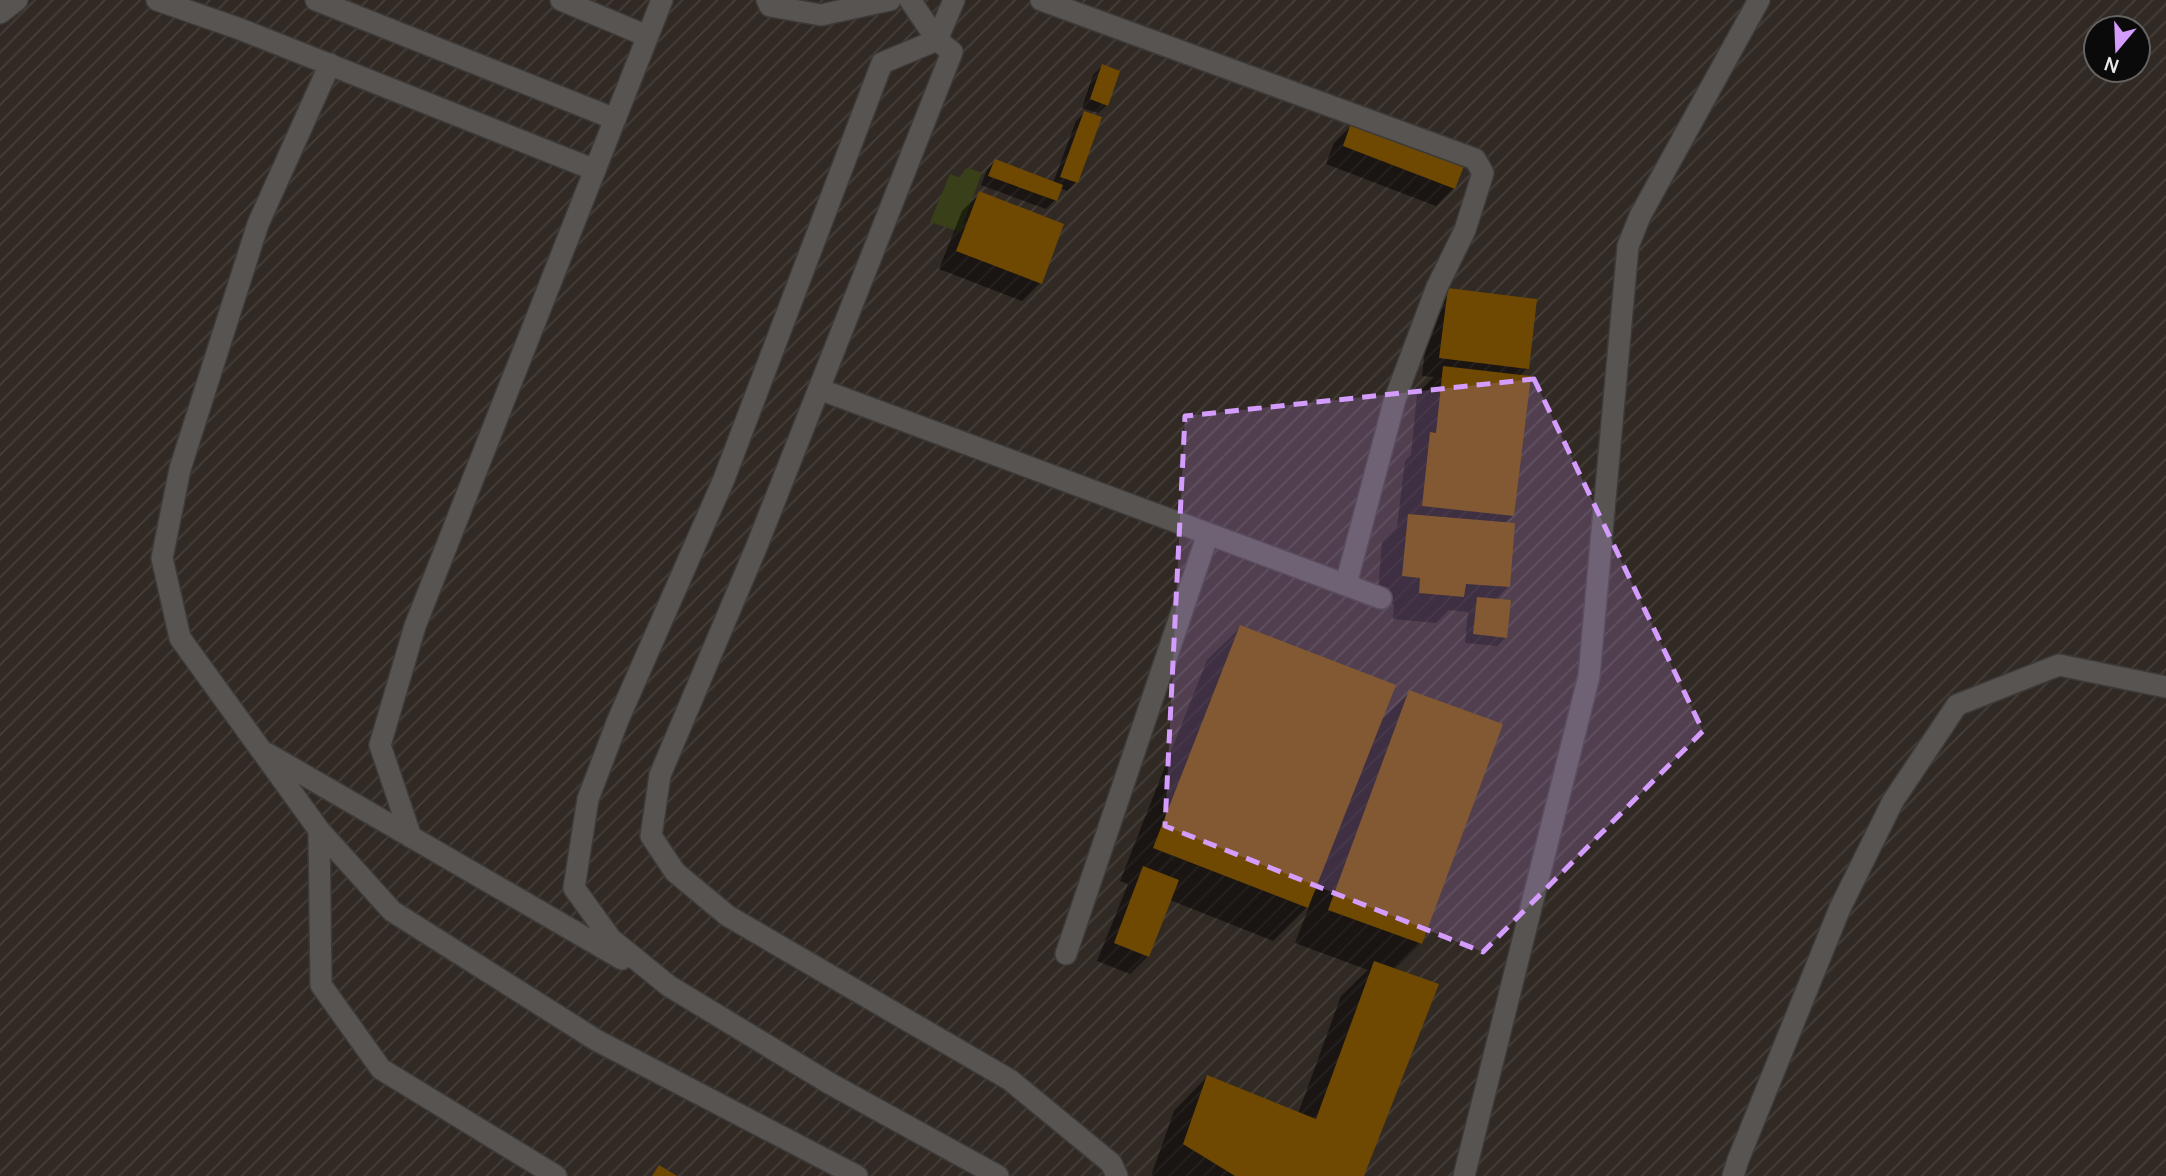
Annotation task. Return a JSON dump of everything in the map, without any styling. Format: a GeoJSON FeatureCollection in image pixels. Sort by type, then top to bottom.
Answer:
{"type":"FeatureCollection","features":[{"type":"Feature","properties":{"kind":"lane"},"geometry":{"type":"LineString","coordinates":[[0,13],[17,0]]}},
{"type":"Feature","properties":{"kind":"lane"},"geometry":{"type":"LineString","coordinates":[[157,0],[240,29],[595,170]]}},
{"type":"Feature","properties":{"kind":"lane"},"geometry":{"type":"LineString","coordinates":[[316,0],[615,119]]}},
{"type":"Feature","properties":{"kind":"lane"},"geometry":{"type":"LineString","coordinates":[[561,0],[647,36]]}},
{"type":"Feature","properties":{"kind":"lane"},"geometry":{"type":"LineString","coordinates":[[411,837],[380,745],[415,626],[662,0]]}},
{"type":"Feature","properties":{"kind":"lane"},"geometry":{"type":"LineString","coordinates":[[766,0],[770,6],[821,15],[890,0]]}},
{"type":"Feature","properties":{"kind":"lane"},"geometry":{"type":"LineString","coordinates":[[910,0],[937,40],[952,52],[756,548],[660,775],[651,836],[675,872],[728,916],[1010,1080],[1111,1163],[1117,1176]]}},
{"type":"Feature","properties":{"kind":"lane"},"geometry":{"type":"LineString","coordinates":[[954,0],[937,40],[882,63],[724,479],[618,720],[588,799],[574,888],[611,939],[669,986],[829,1083],[998,1176]]}},
{"type":"Feature","properties":{"kind":"lane"},"geometry":{"type":"LineString","coordinates":[[1041,0],[1475,159],[1482,173],[1479,185],[1465,230],[1437,287],[1395,399],[1346,584]]}},
{"type":"Feature","properties":{"kind":"lane"},"geometry":{"type":"LineString","coordinates":[[1464,1176],[1588,676],[1628,246],[1640,216],[1759,0]]}},
{"type":"Feature","properties":{"kind":"lane"},"geometry":{"type":"LineString","coordinates":[[330,64],[258,224],[180,469],[162,558],[180,638],[319,830],[392,911],[596,1040],[857,1176]]}},
{"type":"Feature","properties":{"kind":"lane"},"geometry":{"type":"LineString","coordinates":[[819,389],[1381,598]]}},
{"type":"Feature","properties":{"kind":"lane"},"geometry":{"type":"LineString","coordinates":[[1066,954],[1208,534]]}},
{"type":"Feature","properties":{"kind":"lane"},"geometry":{"type":"LineString","coordinates":[[1733,1176],[1840,908],[1893,801],[1957,705],[2059,665],[2166,687]]}},
{"type":"Feature","properties":{"kind":"lane"},"geometry":{"type":"LineString","coordinates":[[262,751],[687,997]]}},
{"type":"Feature","properties":{"kind":"lane"},"geometry":{"type":"LineString","coordinates":[[319,830],[321,985],[381,1069],[556,1176]]}},
{"type":"Feature","properties":{"kind":"highlighted area"},"geometry":{"type":"Polygon","coordinates":[[[1534,379],[1703,731],[1483,952],[1165,826],[1185,416],[1534,379]]]}},
{"type":"Feature","properties":{"kind":"shaded area"},"geometry":{"type":"Polygon","coordinates":[[[0,0],[2166,0],[2166,1176],[0,1176],[0,0]]]}},
{"type":"Feature","properties":{"kind":"green space"},"geometry":{"type":"Polygon","coordinates":[[[968,168],[982,173],[960,232],[930,222],[950,174],[961,178],[968,168]]]}},
{"type":"Feature","properties":{"kind":"building"},"geometry":{"type":"Polygon","coordinates":[[[1102,64],[1120,71],[1108,106],[1090,99],[1102,64]]]}},
{"type":"Feature","properties":{"kind":"building"},"geometry":{"type":"Polygon","coordinates":[[[1084,111],[1102,117],[1078,183],[1060,177],[1084,111]]]}},
{"type":"Feature","properties":{"kind":"building"},"geometry":{"type":"Polygon","coordinates":[[[1351,123],[1464,166],[1455,189],[1343,146],[1351,123]]]}},
{"type":"Feature","properties":{"kind":"building"},"geometry":{"type":"Polygon","coordinates":[[[995,159],[1063,185],[1057,201],[988,176],[995,159]]]}},
{"type":"Feature","properties":{"kind":"building"},"geometry":{"type":"Polygon","coordinates":[[[979,191],[1064,224],[1042,284],[956,251],[979,191]]]}},
{"type":"Feature","properties":{"kind":"building"},"geometry":{"type":"Polygon","coordinates":[[[1448,288],[1537,299],[1529,369],[1439,358],[1448,288]]]}},
{"type":"Feature","properties":{"kind":"building"},"geometry":{"type":"Polygon","coordinates":[[[1443,366],[1531,376],[1514,516],[1422,506],[1430,432],[1436,433],[1443,366]]]}},
{"type":"Feature","properties":{"kind":"building"},"geometry":{"type":"Polygon","coordinates":[[[1408,514],[1515,523],[1510,587],[1466,584],[1464,597],[1419,593],[1420,578],[1402,576],[1408,514]]]}},
{"type":"Feature","properties":{"kind":"building"},"geometry":{"type":"Polygon","coordinates":[[[1477,597],[1511,600],[1507,638],[1473,634],[1477,597]]]}},
{"type":"Feature","properties":{"kind":"building"},"geometry":{"type":"Polygon","coordinates":[[[1240,625],[1396,685],[1308,908],[1153,848],[1240,625]]]}},
{"type":"Feature","properties":{"kind":"building"},"geometry":{"type":"Polygon","coordinates":[[[1409,690],[1503,724],[1422,944],[1328,910],[1409,690]]]}},
{"type":"Feature","properties":{"kind":"building"},"geometry":{"type":"Polygon","coordinates":[[[1143,866],[1179,880],[1149,957],[1114,943],[1143,866]]]}},
{"type":"Feature","properties":{"kind":"building"},"geometry":{"type":"Polygon","coordinates":[[[1374,961],[1439,984],[1364,1176],[1235,1176],[1183,1144],[1207,1075],[1316,1119],[1374,961]]]}},
{"type":"Feature","properties":{"kind":"building"},"geometry":{"type":"Polygon","coordinates":[[[659,1165],[677,1176],[652,1176],[659,1165]]]}}]}
